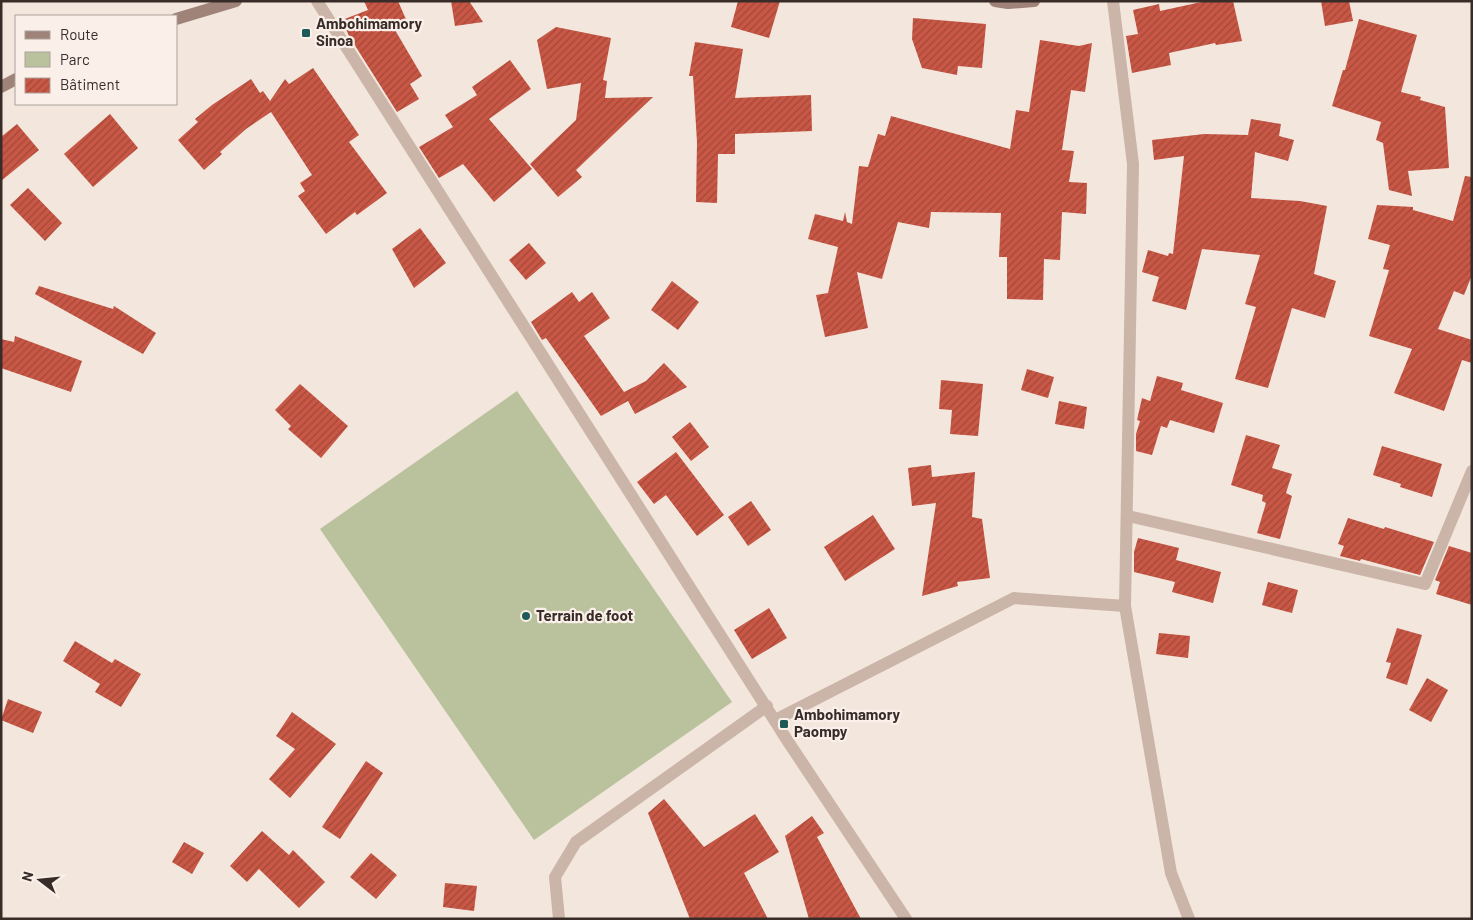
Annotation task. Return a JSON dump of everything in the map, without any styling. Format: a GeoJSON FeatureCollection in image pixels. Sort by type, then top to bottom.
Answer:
{"type":"FeatureCollection","features":[{"type":"Feature","properties":{"kind":"street"},"geometry":{"type":"LineString","coordinates":[[178,18],[236,1]]}},
{"type":"Feature","properties":{"kind":"street"},"geometry":{"type":"LineString","coordinates":[[317,1],[766,706],[906,919]]}},
{"type":"Feature","properties":{"kind":"street"},"geometry":{"type":"LineString","coordinates":[[995,1],[1008,3],[1034,1]]}},
{"type":"Feature","properties":{"kind":"street"},"geometry":{"type":"LineString","coordinates":[[1113,1],[1133,164],[1125,606],[1170,873],[1189,919]]}},
{"type":"Feature","properties":{"kind":"street"},"geometry":{"type":"LineString","coordinates":[[1,87],[15,80]]}},
{"type":"Feature","properties":{"kind":"street"},"geometry":{"type":"LineString","coordinates":[[1128,516],[1425,584],[1472,470]]}},
{"type":"Feature","properties":{"kind":"street"},"geometry":{"type":"LineString","coordinates":[[776,720],[1014,598],[1125,606]]}},
{"type":"Feature","properties":{"kind":"street"},"geometry":{"type":"LineString","coordinates":[[559,919],[555,877],[576,842],[766,706]]}},
{"type":"Feature","properties":{"kind":"green space","name":"Terrain de foot"},"geometry":{"type":"Polygon","coordinates":[[[517,391],[732,702],[534,840],[320,529],[517,391]]]}},
{"type":"Feature","properties":{"kind":"building"},"geometry":{"type":"Polygon","coordinates":[[[364,1],[398,1],[408,24],[395,30],[422,76],[410,84],[419,99],[397,112],[349,36],[342,20],[368,10],[364,1]]]}},
{"type":"Feature","properties":{"kind":"building"},"geometry":{"type":"Polygon","coordinates":[[[451,1],[469,1],[483,22],[455,26],[451,1]]]}},
{"type":"Feature","properties":{"kind":"building"},"geometry":{"type":"Polygon","coordinates":[[[738,1],[780,1],[769,38],[731,27],[738,1]]]}},
{"type":"Feature","properties":{"kind":"building"},"geometry":{"type":"Polygon","coordinates":[[[1206,1],[1233,1],[1242,41],[1216,45],[1215,43],[1169,53],[1171,65],[1132,73],[1126,36],[1138,34],[1133,10],[1159,4],[1160,11],[1206,1]]]}},
{"type":"Feature","properties":{"kind":"building"},"geometry":{"type":"Polygon","coordinates":[[[1321,1],[1349,1],[1353,21],[1325,26],[1321,1]]]}},
{"type":"Feature","properties":{"kind":"building"},"geometry":{"type":"Polygon","coordinates":[[[913,18],[986,24],[982,68],[958,66],[957,75],[922,68],[912,39],[913,18]]]}},
{"type":"Feature","properties":{"kind":"building"},"geometry":{"type":"Polygon","coordinates":[[[1359,19],[1417,35],[1401,92],[1421,97],[1420,100],[1445,107],[1449,168],[1408,171],[1412,196],[1389,190],[1383,143],[1376,140],[1381,122],[1332,106],[1343,70],[1345,70],[1359,19]]]}},
{"type":"Feature","properties":{"kind":"building"},"geometry":{"type":"Polygon","coordinates":[[[556,27],[611,38],[603,80],[607,81],[605,98],[653,97],[576,170],[582,177],[558,197],[530,164],[576,120],[581,83],[547,89],[537,40],[556,27]]]}},
{"type":"Feature","properties":{"kind":"building"},"geometry":{"type":"Polygon","coordinates":[[[1040,40],[1079,46],[1092,43],[1085,92],[1071,90],[1062,150],[1074,151],[1069,182],[1087,183],[1086,214],[1062,212],[1060,260],[1044,259],[1043,300],[1007,299],[1007,257],[999,257],[1001,213],[931,212],[929,228],[898,222],[882,279],[857,272],[868,328],[825,337],[816,295],[828,293],[838,247],[808,239],[815,214],[843,221],[845,212],[847,222],[852,224],[859,166],[868,167],[878,134],[885,136],[891,116],[1010,149],[1016,110],[1029,112],[1040,40]]]}},
{"type":"Feature","properties":{"kind":"building"},"geometry":{"type":"Polygon","coordinates":[[[695,42],[743,49],[735,98],[811,95],[812,131],[735,134],[735,154],[718,154],[717,203],[696,202],[697,142],[693,76],[689,76],[695,42]]]}},
{"type":"Feature","properties":{"kind":"building"},"geometry":{"type":"Polygon","coordinates":[[[510,60],[531,89],[489,119],[532,169],[494,202],[463,164],[439,178],[419,147],[453,127],[445,115],[477,95],[472,87],[510,60]]]}},
{"type":"Feature","properties":{"kind":"building"},"geometry":{"type":"Polygon","coordinates":[[[313,68],[359,135],[349,142],[387,193],[357,215],[355,212],[326,234],[298,196],[305,191],[300,183],[312,175],[271,112],[246,129],[220,152],[222,154],[204,170],[178,140],[198,122],[195,119],[212,105],[251,79],[260,93],[263,91],[270,101],[285,79],[289,84],[313,68]]]}},
{"type":"Feature","properties":{"kind":"building"},"geometry":{"type":"Polygon","coordinates":[[[110,114],[138,148],[93,187],[64,154],[110,114]]]}},
{"type":"Feature","properties":{"kind":"building"},"geometry":{"type":"Polygon","coordinates":[[[1251,119],[1281,124],[1279,136],[1294,140],[1288,161],[1255,152],[1251,198],[1300,201],[1327,206],[1314,274],[1336,281],[1325,318],[1292,308],[1268,388],[1235,379],[1256,307],[1245,304],[1260,255],[1202,249],[1186,310],[1152,301],[1159,277],[1142,272],[1148,250],[1168,256],[1169,253],[1173,254],[1184,156],[1154,160],[1152,140],[1204,134],[1248,135],[1251,119]]]}},
{"type":"Feature","properties":{"kind":"building"},"geometry":{"type":"Polygon","coordinates":[[[17,124],[39,150],[1,181],[1,137],[17,124]]]}},
{"type":"Feature","properties":{"kind":"building"},"geometry":{"type":"Polygon","coordinates":[[[1465,176],[1472,177],[1472,275],[1464,295],[1454,291],[1438,329],[1472,340],[1472,363],[1462,360],[1444,411],[1394,393],[1412,349],[1369,336],[1389,270],[1383,269],[1390,245],[1368,239],[1377,205],[1413,207],[1413,210],[1453,221],[1465,176]]]}},
{"type":"Feature","properties":{"kind":"building"},"geometry":{"type":"Polygon","coordinates":[[[28,188],[62,223],[45,241],[10,205],[28,188]]]}},
{"type":"Feature","properties":{"kind":"building"},"geometry":{"type":"Polygon","coordinates":[[[420,228],[446,263],[414,288],[392,249],[420,228]]]}},
{"type":"Feature","properties":{"kind":"building"},"geometry":{"type":"Polygon","coordinates":[[[529,243],[546,263],[526,280],[509,260],[529,243]]]}},
{"type":"Feature","properties":{"kind":"building"},"geometry":{"type":"Polygon","coordinates":[[[672,281],[699,302],[678,330],[651,310],[672,281]]]}},
{"type":"Feature","properties":{"kind":"building"},"geometry":{"type":"Polygon","coordinates":[[[39,286],[113,309],[114,306],[156,333],[143,354],[35,294],[39,286]]]}},
{"type":"Feature","properties":{"kind":"building"},"geometry":{"type":"Polygon","coordinates":[[[572,292],[579,302],[592,292],[610,318],[584,336],[624,392],[646,381],[664,363],[687,387],[635,414],[628,401],[601,416],[546,338],[542,340],[531,322],[572,292]]]}},
{"type":"Feature","properties":{"kind":"building"},"geometry":{"type":"Polygon","coordinates":[[[15,336],[82,361],[71,392],[1,368],[1,339],[14,342],[15,336]]]}},
{"type":"Feature","properties":{"kind":"building"},"geometry":{"type":"Polygon","coordinates":[[[1027,369],[1054,377],[1048,398],[1021,390],[1027,369]]]}},
{"type":"Feature","properties":{"kind":"building"},"geometry":{"type":"Polygon","coordinates":[[[1157,376],[1183,383],[1181,390],[1223,403],[1214,433],[1170,420],[1167,428],[1161,426],[1152,455],[1136,451],[1136,434],[1140,421],[1137,420],[1142,398],[1150,401],[1157,376]]]}},
{"type":"Feature","properties":{"kind":"building"},"geometry":{"type":"Polygon","coordinates":[[[941,380],[983,384],[978,436],[950,434],[952,410],[939,409],[941,380]]]}},
{"type":"Feature","properties":{"kind":"building"},"geometry":{"type":"Polygon","coordinates":[[[300,384],[348,426],[321,458],[288,429],[291,426],[275,410],[300,384]]]}},
{"type":"Feature","properties":{"kind":"building"},"geometry":{"type":"Polygon","coordinates":[[[1059,401],[1087,407],[1084,429],[1055,424],[1059,401]]]}},
{"type":"Feature","properties":{"kind":"building"},"geometry":{"type":"Polygon","coordinates":[[[690,422],[709,447],[691,461],[672,437],[690,422]]]}},
{"type":"Feature","properties":{"kind":"building"},"geometry":{"type":"Polygon","coordinates":[[[1246,435],[1280,445],[1272,468],[1292,474],[1286,493],[1292,496],[1280,539],[1257,533],[1266,503],[1262,501],[1263,495],[1231,485],[1246,435]]]}},
{"type":"Feature","properties":{"kind":"building"},"geometry":{"type":"Polygon","coordinates":[[[1382,446],[1442,464],[1432,497],[1400,487],[1401,484],[1373,475],[1382,446]]]}},
{"type":"Feature","properties":{"kind":"building"},"geometry":{"type":"Polygon","coordinates":[[[676,452],[724,515],[697,536],[666,495],[654,504],[637,482],[676,452]]]}},
{"type":"Feature","properties":{"kind":"building"},"geometry":{"type":"Polygon","coordinates":[[[931,465],[932,477],[975,472],[972,517],[982,519],[990,578],[957,582],[958,586],[922,596],[936,503],[912,506],[908,468],[931,465]]]}},
{"type":"Feature","properties":{"kind":"building"},"geometry":{"type":"Polygon","coordinates":[[[751,501],[771,530],[748,546],[728,517],[751,501]]]}},
{"type":"Feature","properties":{"kind":"building"},"geometry":{"type":"Polygon","coordinates":[[[873,515],[895,549],[845,581],[824,547],[873,515]]]}},
{"type":"Feature","properties":{"kind":"building"},"geometry":{"type":"Polygon","coordinates":[[[1348,518],[1434,542],[1420,575],[1361,559],[1360,561],[1340,556],[1344,546],[1338,544],[1348,518]]]}},
{"type":"Feature","properties":{"kind":"building"},"geometry":{"type":"Polygon","coordinates":[[[1138,538],[1179,548],[1176,560],[1221,572],[1213,603],[1172,592],[1175,582],[1134,572],[1134,552],[1138,538]]]}},
{"type":"Feature","properties":{"kind":"building"},"geometry":{"type":"Polygon","coordinates":[[[1449,546],[1472,553],[1472,605],[1436,594],[1440,582],[1435,580],[1449,546]]]}},
{"type":"Feature","properties":{"kind":"building"},"geometry":{"type":"Polygon","coordinates":[[[1268,582],[1298,590],[1292,613],[1262,605],[1268,582]]]}},
{"type":"Feature","properties":{"kind":"building"},"geometry":{"type":"Polygon","coordinates":[[[769,608],[787,638],[752,659],[734,630],[769,608]]]}},
{"type":"Feature","properties":{"kind":"building"},"geometry":{"type":"Polygon","coordinates":[[[1397,628],[1422,635],[1407,685],[1386,678],[1391,663],[1386,662],[1397,628]]]}},
{"type":"Feature","properties":{"kind":"building"},"geometry":{"type":"Polygon","coordinates":[[[1159,633],[1190,636],[1188,658],[1156,654],[1159,633]]]}},
{"type":"Feature","properties":{"kind":"building"},"geometry":{"type":"Polygon","coordinates":[[[75,641],[112,663],[115,659],[141,674],[121,707],[95,692],[100,684],[63,661],[75,641]]]}},
{"type":"Feature","properties":{"kind":"building"},"geometry":{"type":"Polygon","coordinates":[[[1427,678],[1448,690],[1431,722],[1409,710],[1427,678]]]}},
{"type":"Feature","properties":{"kind":"building"},"geometry":{"type":"Polygon","coordinates":[[[8,699],[42,712],[33,733],[1,720],[8,699]]]}},
{"type":"Feature","properties":{"kind":"building"},"geometry":{"type":"Polygon","coordinates":[[[292,712],[336,744],[290,798],[269,779],[295,749],[276,736],[292,712]]]}},
{"type":"Feature","properties":{"kind":"building"},"geometry":{"type":"Polygon","coordinates":[[[366,761],[383,773],[340,839],[322,827],[366,761]]]}},
{"type":"Feature","properties":{"kind":"building"},"geometry":{"type":"Polygon","coordinates":[[[664,799],[704,847],[755,814],[779,852],[744,873],[768,919],[690,919],[648,813],[664,799]]]}},
{"type":"Feature","properties":{"kind":"building"},"geometry":{"type":"Polygon","coordinates":[[[812,816],[824,833],[817,837],[861,919],[809,919],[785,836],[812,816]]]}},
{"type":"Feature","properties":{"kind":"building"},"geometry":{"type":"Polygon","coordinates":[[[262,831],[289,855],[293,850],[325,882],[299,908],[259,869],[247,882],[230,866],[262,831]]]}},
{"type":"Feature","properties":{"kind":"building"},"geometry":{"type":"Polygon","coordinates":[[[184,842],[204,853],[192,874],[172,862],[184,842]]]}},
{"type":"Feature","properties":{"kind":"building"},"geometry":{"type":"Polygon","coordinates":[[[371,853],[397,875],[376,899],[350,877],[371,853]]]}},
{"type":"Feature","properties":{"kind":"building"},"geometry":{"type":"Polygon","coordinates":[[[445,883],[477,886],[474,911],[443,907],[445,883]]]}},
{"type":"Feature","properties":{"kind":"place","name":"Ambohimamory Sinoa"},"geometry":{"type":"Point","coordinates":[306,33]}},
{"type":"Feature","properties":{"kind":"place","name":"Terrain de foot"},"geometry":{"type":"Point","coordinates":[526,616]}},
{"type":"Feature","properties":{"kind":"place","name":"Ambohimamory Paompy"},"geometry":{"type":"Point","coordinates":[784,724]}}]}
